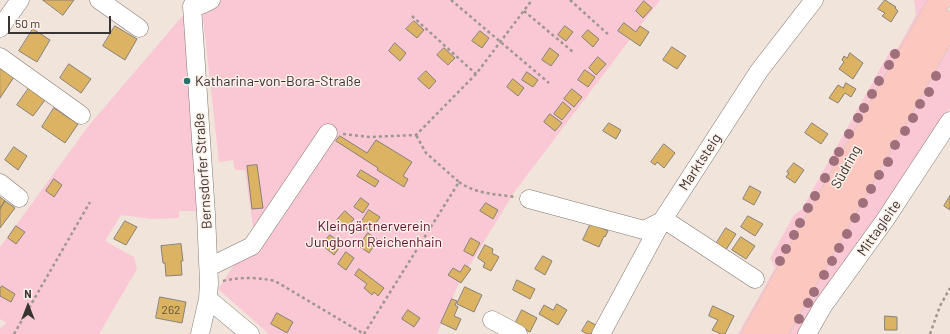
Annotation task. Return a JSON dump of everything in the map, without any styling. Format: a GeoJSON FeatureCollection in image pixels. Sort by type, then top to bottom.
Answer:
{"type":"FeatureCollection","features":[{"type":"Feature","properties":{"kind":"main road","name":"Südring"},"geometry":{"type":"LineString","coordinates":[[753,334],[940,0]]}},
{"type":"Feature","properties":{"kind":"main road","name":"Südring"},"geometry":{"type":"LineString","coordinates":[[776,334],[950,22]]}},
{"type":"Feature","properties":{"kind":"street"},"geometry":{"type":"LineString","coordinates":[[0,28],[20,0]]}},
{"type":"Feature","properties":{"kind":"street"},"geometry":{"type":"LineString","coordinates":[[99,0],[139,28]]}},
{"type":"Feature","properties":{"kind":"street","name":"Bernsdorfer Straße"},"geometry":{"type":"LineString","coordinates":[[200,334],[209,283],[192,6],[201,5],[211,0]]}},
{"type":"Feature","properties":{"kind":"street","name":"Marktsteig"},"geometry":{"type":"LineString","coordinates":[[601,334],[662,221],[759,71],[814,0]]}},
{"type":"Feature","properties":{"kind":"street"},"geometry":{"type":"LineString","coordinates":[[0,57],[81,115]]}},
{"type":"Feature","properties":{"kind":"street","name":"Mittagleite"},"geometry":{"type":"LineString","coordinates":[[808,334],[823,306],[885,220],[950,121]]}},
{"type":"Feature","properties":{"kind":"street"},"geometry":{"type":"LineString","coordinates":[[250,334],[209,283],[252,246],[328,133]]}},
{"type":"Feature","properties":{"kind":"street"},"geometry":{"type":"LineString","coordinates":[[0,184],[19,198]]}},
{"type":"Feature","properties":{"kind":"street"},"geometry":{"type":"LineString","coordinates":[[529,199],[644,230],[662,221],[671,224],[755,279]]}},
{"type":"Feature","properties":{"kind":"street"},"geometry":{"type":"LineString","coordinates":[[492,320],[518,334]]}},
{"type":"Feature","properties":{"kind":"path"},"geometry":{"type":"LineString","coordinates":[[451,0],[549,83]]}},
{"type":"Feature","properties":{"kind":"path"},"geometry":{"type":"LineString","coordinates":[[328,133],[370,137],[416,135],[476,74],[532,0]]}},
{"type":"Feature","properties":{"kind":"path"},"geometry":{"type":"LineString","coordinates":[[570,0],[610,36]]}},
{"type":"Feature","properties":{"kind":"path"},"geometry":{"type":"LineString","coordinates":[[524,11],[573,52]]}},
{"type":"Feature","properties":{"kind":"path"},"geometry":{"type":"LineString","coordinates":[[412,16],[476,74]]}},
{"type":"Feature","properties":{"kind":"path"},"geometry":{"type":"LineString","coordinates":[[416,135],[426,153],[468,189],[490,195],[529,199]]}},
{"type":"Feature","properties":{"kind":"path"},"geometry":{"type":"LineString","coordinates":[[209,283],[247,278],[259,278],[275,281],[364,334],[459,182]]}},
{"type":"Feature","properties":{"kind":"path"},"geometry":{"type":"LineString","coordinates":[[14,334],[90,202]]}},
{"type":"Feature","properties":{"kind":"path"},"geometry":{"type":"LineString","coordinates":[[930,334],[940,306],[950,288]]}},
{"type":"Feature","properties":{"kind":"green space","name":"Kleingärtnerverein Jungborn Reichenhain"},"geometry":{"type":"Polygon","coordinates":[[[201,0],[660,0],[515,191],[459,283],[437,334],[269,334],[218,289],[254,235],[245,170],[235,170],[233,160],[219,162],[201,0]]]}},
{"type":"Feature","properties":{"kind":"green space"},"geometry":{"type":"Polygon","coordinates":[[[914,0],[931,0],[744,334],[738,334],[775,268],[770,258],[794,215],[802,209],[890,51],[898,48],[916,15],[914,0]]]}},
{"type":"Feature","properties":{"kind":"green space"},"geometry":{"type":"Polygon","coordinates":[[[185,13],[198,211],[179,211],[179,218],[152,219],[121,215],[105,241],[134,257],[137,269],[99,334],[0,334],[0,328],[7,323],[0,319],[0,247],[90,124],[185,13]]]}},
{"type":"Feature","properties":{"kind":"green space"},"geometry":{"type":"Polygon","coordinates":[[[950,38],[950,108],[829,287],[802,334],[784,334],[950,38]]]}},
{"type":"Feature","properties":{"kind":"building"},"geometry":{"type":"Polygon","coordinates":[[[43,0],[74,0],[63,15],[43,0]]]}},
{"type":"Feature","properties":{"kind":"building"},"geometry":{"type":"Polygon","coordinates":[[[885,0],[896,7],[895,8],[898,11],[891,22],[882,16],[885,13],[878,9],[885,0]]]}},
{"type":"Feature","properties":{"kind":"building"},"geometry":{"type":"Polygon","coordinates":[[[644,1],[652,8],[643,18],[636,11],[644,1]]]}},
{"type":"Feature","properties":{"kind":"building"},"geometry":{"type":"Polygon","coordinates":[[[414,21],[424,30],[417,38],[406,29],[414,21]]]}},
{"type":"Feature","properties":{"kind":"building"},"geometry":{"type":"Polygon","coordinates":[[[624,23],[636,32],[640,26],[649,32],[640,46],[618,31],[624,23]]]}},
{"type":"Feature","properties":{"kind":"building"},"geometry":{"type":"Polygon","coordinates":[[[115,26],[137,39],[125,60],[103,46],[115,26]]]}},
{"type":"Feature","properties":{"kind":"building"},"geometry":{"type":"Polygon","coordinates":[[[565,26],[573,32],[566,41],[558,35],[565,26]]]}},
{"type":"Feature","properties":{"kind":"building"},"geometry":{"type":"Polygon","coordinates":[[[33,29],[50,40],[37,62],[19,51],[33,29]]]}},
{"type":"Feature","properties":{"kind":"building"},"geometry":{"type":"Polygon","coordinates":[[[588,30],[599,39],[593,47],[582,37],[588,30]]]}},
{"type":"Feature","properties":{"kind":"building"},"geometry":{"type":"Polygon","coordinates":[[[480,31],[489,38],[482,48],[472,41],[480,31]]]}},
{"type":"Feature","properties":{"kind":"building"},"geometry":{"type":"Polygon","coordinates":[[[395,43],[406,53],[400,61],[389,51],[395,43]]]}},
{"type":"Feature","properties":{"kind":"building"},"geometry":{"type":"Polygon","coordinates":[[[672,47],[686,56],[677,69],[663,60],[672,47]]]}},
{"type":"Feature","properties":{"kind":"building"},"geometry":{"type":"Polygon","coordinates":[[[444,48],[455,58],[448,65],[437,55],[444,48]]]}},
{"type":"Feature","properties":{"kind":"building"},"geometry":{"type":"Polygon","coordinates":[[[550,48],[559,55],[551,66],[542,60],[550,48]]]}},
{"type":"Feature","properties":{"kind":"building"},"geometry":{"type":"Polygon","coordinates":[[[850,53],[863,63],[853,79],[839,69],[844,62],[842,60],[844,56],[847,58],[850,53]]]}},
{"type":"Feature","properties":{"kind":"building"},"geometry":{"type":"Polygon","coordinates":[[[598,57],[606,64],[596,75],[589,68],[598,57]]]}},
{"type":"Feature","properties":{"kind":"building"},"geometry":{"type":"Polygon","coordinates":[[[69,64],[91,79],[81,93],[60,78],[69,64]]]}},
{"type":"Feature","properties":{"kind":"building"},"geometry":{"type":"Polygon","coordinates":[[[0,68],[14,77],[0,98],[0,68]]]}},
{"type":"Feature","properties":{"kind":"building"},"geometry":{"type":"Polygon","coordinates":[[[585,70],[595,77],[588,87],[578,80],[585,70]]]}},
{"type":"Feature","properties":{"kind":"building"},"geometry":{"type":"Polygon","coordinates":[[[426,71],[436,81],[429,89],[418,79],[426,71]]]}},
{"type":"Feature","properties":{"kind":"building"},"geometry":{"type":"Polygon","coordinates":[[[527,72],[538,80],[533,87],[522,80],[527,72]]]}},
{"type":"Feature","properties":{"kind":"building"},"geometry":{"type":"Polygon","coordinates":[[[513,79],[524,88],[518,96],[507,87],[513,79]]]}},
{"type":"Feature","properties":{"kind":"building"},"geometry":{"type":"Polygon","coordinates":[[[846,83],[856,89],[851,97],[845,93],[838,103],[829,98],[838,85],[843,88],[846,83]]]}},
{"type":"Feature","properties":{"kind":"building"},"geometry":{"type":"Polygon","coordinates":[[[29,88],[45,100],[33,116],[17,105],[29,88]]]}},
{"type":"Feature","properties":{"kind":"building"},"geometry":{"type":"Polygon","coordinates":[[[572,89],[582,97],[574,107],[564,99],[572,89]]]}},
{"type":"Feature","properties":{"kind":"building"},"geometry":{"type":"Polygon","coordinates":[[[563,102],[571,109],[562,120],[554,114],[563,102]]]}},
{"type":"Feature","properties":{"kind":"building"},"geometry":{"type":"Polygon","coordinates":[[[54,108],[78,124],[65,143],[42,127],[54,108]]]}},
{"type":"Feature","properties":{"kind":"building"},"geometry":{"type":"Polygon","coordinates":[[[550,114],[562,123],[555,131],[544,122],[550,114]]]}},
{"type":"Feature","properties":{"kind":"building"},"geometry":{"type":"Polygon","coordinates":[[[609,123],[621,130],[616,139],[603,131],[609,123]]]}},
{"type":"Feature","properties":{"kind":"building"},"geometry":{"type":"Polygon","coordinates":[[[812,123],[828,134],[821,144],[805,133],[812,123]]]}},
{"type":"Feature","properties":{"kind":"building"},"geometry":{"type":"Polygon","coordinates":[[[340,136],[367,153],[376,140],[412,162],[403,176],[408,179],[404,187],[336,141],[340,136]]]}},
{"type":"Feature","properties":{"kind":"building"},"geometry":{"type":"Polygon","coordinates":[[[664,144],[675,153],[664,168],[657,162],[655,165],[651,162],[664,144]]]}},
{"type":"Feature","properties":{"kind":"building"},"geometry":{"type":"Polygon","coordinates":[[[14,147],[27,156],[18,170],[5,160],[14,147]]]}},
{"type":"Feature","properties":{"kind":"building"},"geometry":{"type":"Polygon","coordinates":[[[794,163],[804,170],[795,183],[786,177],[789,173],[787,172],[794,163]]]}},
{"type":"Feature","properties":{"kind":"building"},"geometry":{"type":"Polygon","coordinates":[[[257,165],[263,208],[252,209],[247,166],[257,165]]]}},
{"type":"Feature","properties":{"kind":"building"},"geometry":{"type":"Polygon","coordinates":[[[361,170],[379,181],[375,187],[357,176],[361,170]]]}},
{"type":"Feature","properties":{"kind":"building"},"geometry":{"type":"Polygon","coordinates":[[[54,179],[62,185],[54,197],[46,191],[54,179]]]}},
{"type":"Feature","properties":{"kind":"building"},"geometry":{"type":"Polygon","coordinates":[[[750,186],[761,192],[754,205],[743,199],[750,186]]]}},
{"type":"Feature","properties":{"kind":"building"},"geometry":{"type":"Polygon","coordinates":[[[950,196],[950,210],[944,206],[950,196]]]}},
{"type":"Feature","properties":{"kind":"building"},"geometry":{"type":"Polygon","coordinates":[[[0,197],[5,201],[0,209],[0,197]]]}},
{"type":"Feature","properties":{"kind":"building"},"geometry":{"type":"Polygon","coordinates":[[[361,198],[369,204],[363,213],[354,207],[361,198]]]}},
{"type":"Feature","properties":{"kind":"building"},"geometry":{"type":"Polygon","coordinates":[[[5,201],[15,208],[0,228],[0,209],[5,201]]]}},
{"type":"Feature","properties":{"kind":"building"},"geometry":{"type":"Polygon","coordinates":[[[486,203],[498,210],[493,219],[480,211],[486,203]]]}},
{"type":"Feature","properties":{"kind":"building"},"geometry":{"type":"Polygon","coordinates":[[[369,210],[380,217],[370,231],[360,224],[369,210]]]}},
{"type":"Feature","properties":{"kind":"building"},"geometry":{"type":"Polygon","coordinates":[[[345,211],[354,219],[346,228],[337,220],[345,211]]]}},
{"type":"Feature","properties":{"kind":"building"},"geometry":{"type":"Polygon","coordinates":[[[748,216],[763,224],[755,236],[741,227],[748,216]]]}},
{"type":"Feature","properties":{"kind":"building"},"geometry":{"type":"Polygon","coordinates":[[[125,221],[137,227],[126,245],[114,239],[125,221]]]}},
{"type":"Feature","properties":{"kind":"building"},"geometry":{"type":"Polygon","coordinates":[[[591,223],[608,231],[599,247],[583,240],[591,223]]]}},
{"type":"Feature","properties":{"kind":"building"},"geometry":{"type":"Polygon","coordinates":[[[16,226],[25,232],[16,244],[8,238],[16,226]]]}},
{"type":"Feature","properties":{"kind":"building"},"geometry":{"type":"Polygon","coordinates":[[[726,228],[736,234],[724,253],[714,247],[726,228]]]}},
{"type":"Feature","properties":{"kind":"building"},"geometry":{"type":"Polygon","coordinates":[[[368,233],[378,240],[369,253],[359,246],[368,233]]]}},
{"type":"Feature","properties":{"kind":"building"},"geometry":{"type":"Polygon","coordinates":[[[330,235],[342,244],[334,255],[322,245],[330,235]]]}},
{"type":"Feature","properties":{"kind":"building"},"geometry":{"type":"Polygon","coordinates":[[[741,237],[755,246],[746,259],[732,250],[741,237]]]}},
{"type":"Feature","properties":{"kind":"building"},"geometry":{"type":"Polygon","coordinates":[[[471,238],[480,243],[473,256],[464,251],[471,238]]]}},
{"type":"Feature","properties":{"kind":"building"},"geometry":{"type":"Polygon","coordinates":[[[181,244],[183,261],[181,261],[182,275],[166,276],[161,246],[181,244]]]}},
{"type":"Feature","properties":{"kind":"building"},"geometry":{"type":"Polygon","coordinates":[[[485,245],[493,249],[492,253],[499,257],[491,271],[483,267],[485,263],[478,258],[485,245]]]}},
{"type":"Feature","properties":{"kind":"building"},"geometry":{"type":"Polygon","coordinates":[[[346,252],[354,258],[346,270],[338,264],[346,252]]]}},
{"type":"Feature","properties":{"kind":"building"},"geometry":{"type":"Polygon","coordinates":[[[543,256],[552,261],[545,275],[535,269],[543,256]]]}},
{"type":"Feature","properties":{"kind":"building"},"geometry":{"type":"Polygon","coordinates":[[[465,265],[471,269],[461,283],[448,275],[453,268],[460,272],[465,265]]]}},
{"type":"Feature","properties":{"kind":"building"},"geometry":{"type":"Polygon","coordinates":[[[359,269],[384,288],[378,296],[374,292],[372,295],[364,288],[367,284],[355,275],[359,269]]]}},
{"type":"Feature","properties":{"kind":"building"},"geometry":{"type":"Polygon","coordinates":[[[517,280],[535,289],[530,299],[513,290],[517,280]]]}},
{"type":"Feature","properties":{"kind":"building"},"geometry":{"type":"Polygon","coordinates":[[[2,286],[15,294],[11,302],[0,296],[0,289],[2,286]]]}},
{"type":"Feature","properties":{"kind":"building"},"geometry":{"type":"Polygon","coordinates":[[[465,287],[482,295],[474,312],[457,304],[465,287]]]}},
{"type":"Feature","properties":{"kind":"building"},"geometry":{"type":"Polygon","coordinates":[[[160,297],[186,302],[182,323],[156,318],[160,297]]]}},
{"type":"Feature","properties":{"kind":"building"},"geometry":{"type":"Polygon","coordinates":[[[452,299],[457,301],[455,305],[458,307],[454,316],[461,319],[456,330],[441,323],[452,299]]]}},
{"type":"Feature","properties":{"kind":"building"},"geometry":{"type":"Polygon","coordinates":[[[557,304],[567,310],[558,325],[539,314],[544,305],[553,310],[557,304]]]}},
{"type":"Feature","properties":{"kind":"building"},"geometry":{"type":"Polygon","coordinates":[[[713,306],[734,316],[725,334],[712,330],[718,320],[709,316],[713,306]]]}},
{"type":"Feature","properties":{"kind":"building"},"geometry":{"type":"Polygon","coordinates":[[[408,310],[420,318],[414,327],[402,319],[408,310]]]}},
{"type":"Feature","properties":{"kind":"building"},"geometry":{"type":"Polygon","coordinates":[[[522,310],[537,318],[530,332],[515,324],[522,310]]]}},
{"type":"Feature","properties":{"kind":"building"},"geometry":{"type":"Polygon","coordinates":[[[277,313],[293,322],[287,333],[271,324],[277,313]]]}},
{"type":"Feature","properties":{"kind":"building"},"geometry":{"type":"Polygon","coordinates":[[[885,316],[897,317],[897,330],[885,330],[885,316]]]}},
{"type":"Feature","properties":{"kind":"building"},"geometry":{"type":"Polygon","coordinates":[[[588,321],[600,327],[596,334],[587,334],[582,331],[588,321]]]}},
{"type":"Feature","properties":{"kind":"place","name":"Katharina-von-Bora-Straße"},"geometry":{"type":"Point","coordinates":[187,81]}}]}
